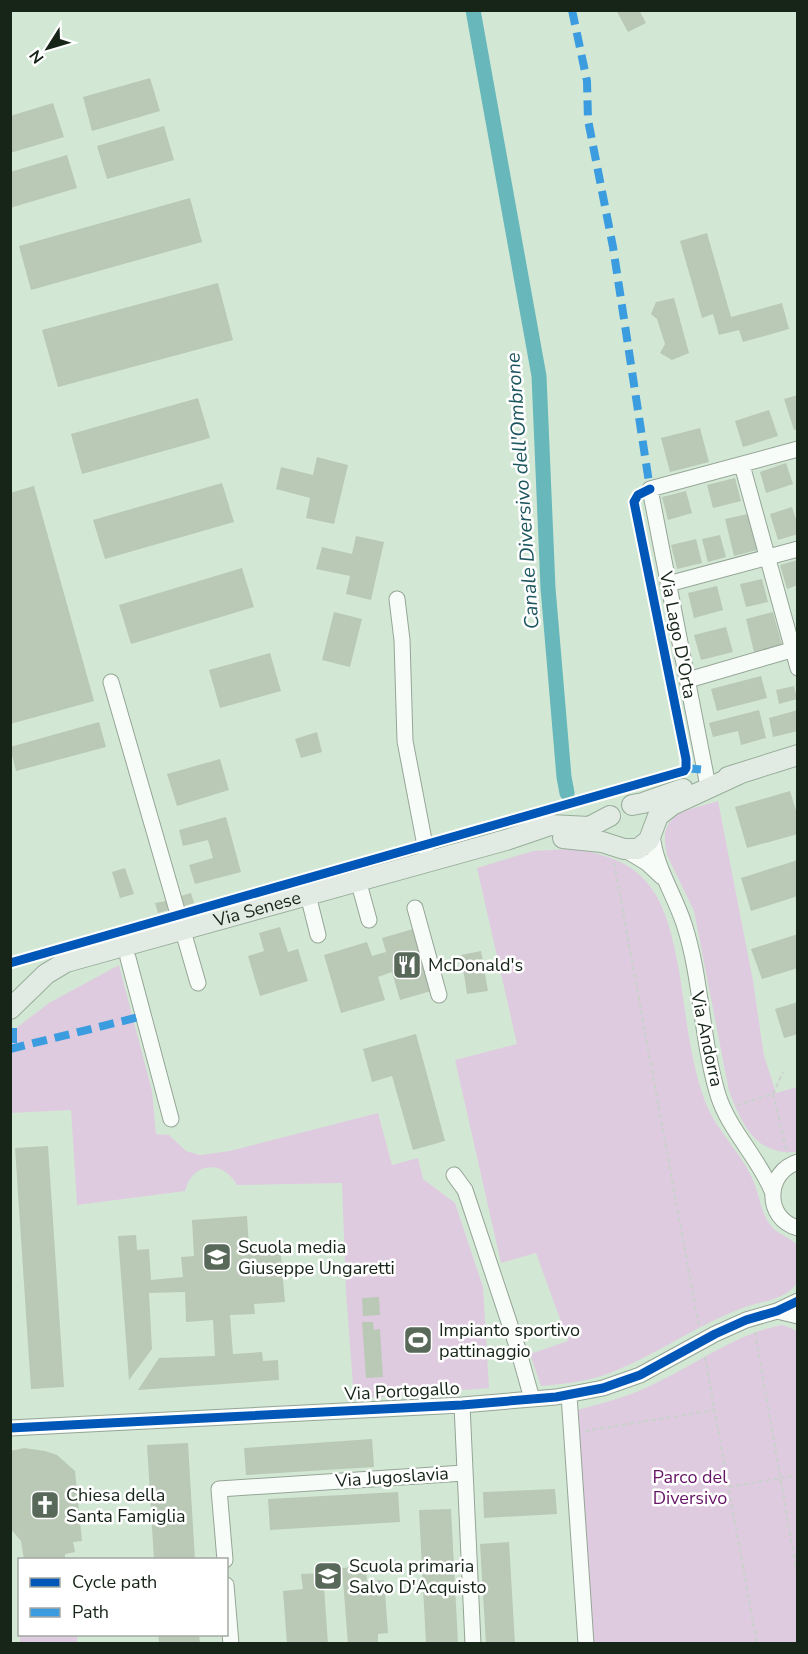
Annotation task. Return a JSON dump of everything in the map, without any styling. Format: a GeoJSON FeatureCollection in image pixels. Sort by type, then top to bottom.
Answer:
{"type":"FeatureCollection","features":[{"type":"Feature","properties":{"kind":"main road","name":"Via Senese"},"geometry":{"type":"LineString","coordinates":[[13,1004],[46,974],[66,962],[506,840],[550,825],[589,826],[610,816],[621,807],[643,803],[707,781],[739,774],[798,755]]}},
{"type":"Feature","properties":{"kind":"main road","name":"Via Senese"},"geometry":{"type":"LineString","coordinates":[[506,840],[580,839],[602,842],[618,850],[631,850],[644,846],[658,816],[672,804],[739,774]]}},
{"type":"Feature","properties":{"kind":"main road"},"geometry":{"type":"LineString","coordinates":[[632,805],[642,808],[647,813],[652,830]]}},
{"type":"Feature","properties":{"kind":"main road"},"geometry":{"type":"LineString","coordinates":[[610,816],[607,831],[618,850]]}},
{"type":"Feature","properties":{"kind":"street"},"geometry":{"type":"LineString","coordinates":[[798,449],[742,465],[795,649],[798,668]]}},
{"type":"Feature","properties":{"kind":"street","name":"Via Lago D'Orta"},"geometry":{"type":"LineString","coordinates":[[707,781],[650,489],[742,465]]}},
{"type":"Feature","properties":{"kind":"street"},"geometry":{"type":"LineString","coordinates":[[668,584],[798,549]]}},
{"type":"Feature","properties":{"kind":"street"},"geometry":{"type":"LineString","coordinates":[[397,599],[402,640],[405,741],[428,861]]}},
{"type":"Feature","properties":{"kind":"street"},"geometry":{"type":"LineString","coordinates":[[688,680],[795,649]]}},
{"type":"Feature","properties":{"kind":"street"},"geometry":{"type":"LineString","coordinates":[[111,682],[198,983]]}},
{"type":"Feature","properties":{"kind":"street","name":"Via Andorra"},"geometry":{"type":"LineString","coordinates":[[652,830],[653,844],[664,879],[684,925],[718,1094],[732,1124],[768,1180],[776,1212],[783,1221],[796,1229]]}},
{"type":"Feature","properties":{"kind":"street","name":"Via Andorra"},"geometry":{"type":"LineString","coordinates":[[618,850],[635,854],[664,879]]}},
{"type":"Feature","properties":{"kind":"street"},"geometry":{"type":"LineString","coordinates":[[358,880],[369,920]]}},
{"type":"Feature","properties":{"kind":"street"},"geometry":{"type":"LineString","coordinates":[[308,895],[318,935]]}},
{"type":"Feature","properties":{"kind":"street"},"geometry":{"type":"LineString","coordinates":[[415,908],[439,995]]}},
{"type":"Feature","properties":{"kind":"street"},"geometry":{"type":"LineString","coordinates":[[128,957],[171,1119]]}},
{"type":"Feature","properties":{"kind":"street"},"geometry":{"type":"LineString","coordinates":[[772,1191],[780,1174],[793,1159]]}},
{"type":"Feature","properties":{"kind":"street"},"geometry":{"type":"LineString","coordinates":[[454,1175],[465,1190],[518,1349],[532,1399]]}},
{"type":"Feature","properties":{"kind":"street","name":"Via Portogallo"},"geometry":{"type":"LineString","coordinates":[[10,1428],[462,1405],[569,1395],[603,1388],[640,1375],[715,1334],[746,1320],[777,1311],[798,1300]]}},
{"type":"Feature","properties":{"kind":"street"},"geometry":{"type":"LineString","coordinates":[[777,1311],[798,1317]]}},
{"type":"Feature","properties":{"kind":"street"},"geometry":{"type":"LineString","coordinates":[[569,1395],[586,1644]]}},
{"type":"Feature","properties":{"kind":"street"},"geometry":{"type":"LineString","coordinates":[[462,1405],[464,1473]]}},
{"type":"Feature","properties":{"kind":"street","name":"Via Jugoslavia"},"geometry":{"type":"LineString","coordinates":[[225,1558],[219,1489],[464,1473],[473,1644]]}},
{"type":"Feature","properties":{"kind":"street"},"geometry":{"type":"LineString","coordinates":[[228,1609],[231,1644]]}},
{"type":"Feature","properties":{"kind":"path"},"geometry":{"type":"LineString","coordinates":[[618,850],[700,1329]]}},
{"type":"Feature","properties":{"kind":"path"},"geometry":{"type":"LineString","coordinates":[[783,1072],[773,1094],[793,1159]]}},
{"type":"Feature","properties":{"kind":"path"},"geometry":{"type":"LineString","coordinates":[[732,1106],[773,1094]]}},
{"type":"Feature","properties":{"kind":"path"},"geometry":{"type":"LineString","coordinates":[[754,1329],[798,1580]]}},
{"type":"Feature","properties":{"kind":"path"},"geometry":{"type":"LineString","coordinates":[[704,1351],[757,1644]]}},
{"type":"Feature","properties":{"kind":"path"},"geometry":{"type":"LineString","coordinates":[[576,1432],[715,1410]]}},
{"type":"Feature","properties":{"kind":"path"},"geometry":{"type":"LineString","coordinates":[[729,1487],[798,1475]]}},
{"type":"Feature","properties":{"kind":"green space"},"geometry":{"type":"Polygon","coordinates":[[[718,801],[753,981],[764,1056],[776,1093],[797,1087],[796,1152],[782,1152],[760,1143],[745,1126],[739,1115],[729,1091],[694,911],[667,855],[665,832],[675,816],[718,801]]]}},
{"type":"Feature","properties":{"kind":"green space"},"geometry":{"type":"Polygon","coordinates":[[[569,849],[619,861],[636,872],[660,902],[674,944],[692,1055],[706,1104],[717,1125],[750,1174],[769,1223],[797,1245],[797,1283],[786,1294],[723,1316],[622,1368],[589,1379],[541,1386],[530,1354],[568,1341],[536,1253],[501,1263],[455,1060],[517,1044],[477,868],[533,851],[569,849]]]}},
{"type":"Feature","properties":{"kind":"green space"},"geometry":{"type":"Polygon","coordinates":[[[119,965],[152,1091],[156,1134],[169,1135],[186,1151],[200,1155],[230,1151],[378,1113],[392,1165],[418,1158],[423,1179],[455,1203],[483,1287],[489,1388],[354,1399],[346,1292],[342,1183],[237,1185],[224,1171],[208,1167],[194,1174],[185,1191],[77,1205],[71,1110],[11,1113],[11,1032],[49,1003],[119,965]]]}},
{"type":"Feature","properties":{"kind":"green space","name":"Parco del Diversivo"},"geometry":{"type":"Polygon","coordinates":[[[783,1325],[797,1331],[797,1643],[594,1643],[577,1410],[637,1392],[734,1341],[783,1325]]]}},
{"type":"Feature","properties":{"kind":"green space"},"geometry":{"type":"Polygon","coordinates":[[[20,1636],[77,1636],[77,1643],[20,1643],[20,1636]]]}},
{"type":"Feature","properties":{"kind":"building"},"geometry":{"type":"Polygon","coordinates":[[[616,10],[639,10],[646,23],[628,32],[616,10]]]}},
{"type":"Feature","properties":{"kind":"building"},"geometry":{"type":"Polygon","coordinates":[[[150,78],[160,111],[92,131],[83,97],[150,78]]]}},
{"type":"Feature","properties":{"kind":"building"},"geometry":{"type":"Polygon","coordinates":[[[53,103],[64,137],[10,153],[10,116],[53,103]]]}},
{"type":"Feature","properties":{"kind":"building"},"geometry":{"type":"Polygon","coordinates":[[[164,126],[174,160],[107,179],[97,146],[164,126]]]}},
{"type":"Feature","properties":{"kind":"building"},"geometry":{"type":"Polygon","coordinates":[[[67,155],[77,188],[10,208],[10,172],[67,155]]]}},
{"type":"Feature","properties":{"kind":"building"},"geometry":{"type":"Polygon","coordinates":[[[190,198],[202,242],[31,290],[19,246],[190,198]]]}},
{"type":"Feature","properties":{"kind":"building"},"geometry":{"type":"Polygon","coordinates":[[[707,233],[731,317],[782,303],[789,329],[743,342],[739,330],[719,335],[713,314],[702,318],[680,241],[707,233]]]}},
{"type":"Feature","properties":{"kind":"building"},"geometry":{"type":"Polygon","coordinates":[[[218,283],[233,340],[58,387],[42,330],[218,283]]]}},
{"type":"Feature","properties":{"kind":"building"},"geometry":{"type":"Polygon","coordinates":[[[674,298],[689,353],[672,360],[660,353],[665,344],[657,319],[651,314],[656,302],[674,298]]]}},
{"type":"Feature","properties":{"kind":"building"},"geometry":{"type":"Polygon","coordinates":[[[798,395],[798,429],[794,430],[784,399],[798,395]]]}},
{"type":"Feature","properties":{"kind":"building"},"geometry":{"type":"Polygon","coordinates":[[[198,398],[210,438],[82,474],[71,434],[198,398]]]}},
{"type":"Feature","properties":{"kind":"building"},"geometry":{"type":"Polygon","coordinates":[[[769,410],[778,436],[743,447],[735,421],[769,410]]]}},
{"type":"Feature","properties":{"kind":"building"},"geometry":{"type":"Polygon","coordinates":[[[700,428],[709,462],[670,472],[661,438],[700,428]]]}},
{"type":"Feature","properties":{"kind":"building"},"geometry":{"type":"Polygon","coordinates":[[[317,457],[348,465],[334,524],[306,518],[310,498],[276,489],[281,467],[313,475],[317,457]]]}},
{"type":"Feature","properties":{"kind":"building"},"geometry":{"type":"Polygon","coordinates":[[[786,463],[793,484],[766,493],[760,472],[786,463]]]}},
{"type":"Feature","properties":{"kind":"building"},"geometry":{"type":"Polygon","coordinates":[[[735,478],[741,501],[713,508],[707,485],[735,478]]]}},
{"type":"Feature","properties":{"kind":"building"},"geometry":{"type":"Polygon","coordinates":[[[222,483],[234,522],[105,559],[93,520],[222,483]]]}},
{"type":"Feature","properties":{"kind":"building"},"geometry":{"type":"Polygon","coordinates":[[[34,486],[94,701],[10,724],[10,493],[34,486]]]}},
{"type":"Feature","properties":{"kind":"building"},"geometry":{"type":"Polygon","coordinates":[[[686,491],[692,513],[668,520],[662,497],[686,491]]]}},
{"type":"Feature","properties":{"kind":"building"},"geometry":{"type":"Polygon","coordinates":[[[792,507],[798,534],[778,540],[770,514],[792,507]]]}},
{"type":"Feature","properties":{"kind":"building"},"geometry":{"type":"Polygon","coordinates":[[[748,514],[757,550],[734,556],[725,519],[748,514]]]}},
{"type":"Feature","properties":{"kind":"building"},"geometry":{"type":"Polygon","coordinates":[[[720,535],[726,557],[708,562],[702,539],[720,535]]]}},
{"type":"Feature","properties":{"kind":"building"},"geometry":{"type":"Polygon","coordinates":[[[356,536],[384,542],[371,600],[346,594],[350,576],[316,569],[322,547],[352,554],[356,536]]]}},
{"type":"Feature","properties":{"kind":"building"},"geometry":{"type":"Polygon","coordinates":[[[696,539],[702,563],[677,569],[671,545],[696,539]]]}},
{"type":"Feature","properties":{"kind":"building"},"geometry":{"type":"Polygon","coordinates":[[[798,560],[798,585],[787,589],[780,565],[798,560]]]}},
{"type":"Feature","properties":{"kind":"building"},"geometry":{"type":"Polygon","coordinates":[[[242,568],[254,607],[131,644],[119,605],[242,568]]]}},
{"type":"Feature","properties":{"kind":"building"},"geometry":{"type":"Polygon","coordinates":[[[762,579],[768,602],[746,607],[740,584],[762,579]]]}},
{"type":"Feature","properties":{"kind":"building"},"geometry":{"type":"Polygon","coordinates":[[[717,586],[723,610],[694,618],[688,593],[717,586]]]}},
{"type":"Feature","properties":{"kind":"building"},"geometry":{"type":"Polygon","coordinates":[[[334,612],[362,619],[350,667],[322,660],[334,612]]]}},
{"type":"Feature","properties":{"kind":"building"},"geometry":{"type":"Polygon","coordinates":[[[773,612],[782,645],[754,652],[746,619],[773,612]]]}},
{"type":"Feature","properties":{"kind":"building"},"geometry":{"type":"Polygon","coordinates":[[[726,627],[733,652],[701,660],[694,635],[726,627]]]}},
{"type":"Feature","properties":{"kind":"building"},"geometry":{"type":"Polygon","coordinates":[[[270,653],[281,691],[220,708],[209,670],[270,653]]]}},
{"type":"Feature","properties":{"kind":"building"},"geometry":{"type":"Polygon","coordinates":[[[761,676],[767,698],[717,711],[711,689],[761,676]]]}},
{"type":"Feature","properties":{"kind":"building"},"geometry":{"type":"Polygon","coordinates":[[[794,686],[797,699],[779,704],[776,690],[794,686]]]}},
{"type":"Feature","properties":{"kind":"building"},"geometry":{"type":"Polygon","coordinates":[[[759,710],[766,738],[741,745],[738,731],[713,737],[709,723],[759,710]]]}},
{"type":"Feature","properties":{"kind":"building"},"geometry":{"type":"Polygon","coordinates":[[[798,710],[798,731],[773,737],[769,718],[798,710]]]}},
{"type":"Feature","properties":{"kind":"building"},"geometry":{"type":"Polygon","coordinates":[[[99,722],[106,747],[16,771],[10,747],[99,722]]]}},
{"type":"Feature","properties":{"kind":"building"},"geometry":{"type":"Polygon","coordinates":[[[317,732],[322,752],[301,758],[295,739],[317,732]]]}},
{"type":"Feature","properties":{"kind":"building"},"geometry":{"type":"Polygon","coordinates":[[[220,759],[229,790],[177,806],[167,774],[220,759]]]}},
{"type":"Feature","properties":{"kind":"building"},"geometry":{"type":"Polygon","coordinates":[[[790,791],[798,817],[798,834],[747,848],[735,807],[790,791]]]}},
{"type":"Feature","properties":{"kind":"building"},"geometry":{"type":"Polygon","coordinates":[[[226,817],[241,872],[195,884],[189,865],[213,858],[208,840],[183,846],[179,830],[226,817]]]}},
{"type":"Feature","properties":{"kind":"building"},"geometry":{"type":"Polygon","coordinates":[[[798,860],[798,896],[751,911],[741,878],[798,860]]]}},
{"type":"Feature","properties":{"kind":"building"},"geometry":{"type":"Polygon","coordinates":[[[125,868],[134,894],[120,898],[112,872],[125,868]]]}},
{"type":"Feature","properties":{"kind":"building"},"geometry":{"type":"Polygon","coordinates":[[[191,893],[194,903],[184,906],[181,896],[191,893]]]}},
{"type":"Feature","properties":{"kind":"building"},"geometry":{"type":"Polygon","coordinates":[[[166,901],[169,910],[158,913],[155,903],[166,901]]]}},
{"type":"Feature","properties":{"kind":"building"},"geometry":{"type":"Polygon","coordinates":[[[280,927],[288,952],[298,949],[308,981],[260,996],[248,956],[264,951],[259,933],[280,927]]]}},
{"type":"Feature","properties":{"kind":"building"},"geometry":{"type":"Polygon","coordinates":[[[413,929],[431,991],[400,1000],[392,972],[378,977],[385,1000],[341,1013],[324,955],[367,942],[372,956],[386,952],[382,938],[413,929]]]}},
{"type":"Feature","properties":{"kind":"building"},"geometry":{"type":"Polygon","coordinates":[[[798,934],[798,968],[762,979],[751,949],[798,934]]]}},
{"type":"Feature","properties":{"kind":"building"},"geometry":{"type":"Polygon","coordinates":[[[481,951],[488,991],[467,994],[461,955],[481,951]]]}},
{"type":"Feature","properties":{"kind":"building"},"geometry":{"type":"Polygon","coordinates":[[[798,1002],[798,1034],[784,1038],[775,1009],[798,1002]]]}},
{"type":"Feature","properties":{"kind":"building"},"geometry":{"type":"Polygon","coordinates":[[[416,1034],[445,1141],[413,1150],[392,1076],[372,1082],[363,1049],[416,1034]]]}},
{"type":"Feature","properties":{"kind":"building"},"geometry":{"type":"Polygon","coordinates":[[[48,1146],[64,1387],[31,1389],[15,1148],[48,1146]]]}},
{"type":"Feature","properties":{"kind":"building"},"geometry":{"type":"Polygon","coordinates":[[[247,1216],[249,1247],[280,1245],[285,1302],[254,1304],[255,1314],[230,1315],[233,1354],[262,1352],[263,1361],[278,1360],[279,1380],[138,1390],[159,1358],[215,1356],[213,1320],[186,1322],[185,1292],[149,1293],[152,1349],[129,1380],[118,1236],[136,1235],[137,1250],[149,1249],[151,1280],[183,1277],[181,1257],[194,1256],[192,1220],[247,1216]]]}},
{"type":"Feature","properties":{"kind":"building"},"geometry":{"type":"Polygon","coordinates":[[[379,1297],[380,1315],[363,1316],[362,1298],[379,1297]]]}},
{"type":"Feature","properties":{"kind":"building"},"geometry":{"type":"Polygon","coordinates":[[[362,1322],[373,1322],[374,1330],[380,1329],[383,1377],[366,1378],[362,1322]]]}},
{"type":"Feature","properties":{"kind":"building"},"geometry":{"type":"Polygon","coordinates":[[[372,1439],[374,1467],[246,1475],[244,1448],[372,1439]]]}},
{"type":"Feature","properties":{"kind":"building"},"geometry":{"type":"Polygon","coordinates":[[[188,1443],[195,1558],[154,1558],[147,1445],[188,1443]]]}},
{"type":"Feature","properties":{"kind":"building","name":"Chiesa della Santa Famiglia"},"geometry":{"type":"Polygon","coordinates":[[[24,1448],[45,1451],[57,1455],[75,1471],[82,1541],[73,1542],[75,1552],[65,1554],[65,1558],[24,1558],[21,1541],[10,1528],[10,1451],[24,1448]]]}},
{"type":"Feature","properties":{"kind":"building"},"geometry":{"type":"Polygon","coordinates":[[[555,1489],[557,1514],[484,1518],[483,1492],[555,1489]]]}},
{"type":"Feature","properties":{"kind":"building"},"geometry":{"type":"Polygon","coordinates":[[[398,1492],[400,1522],[270,1530],[268,1499],[398,1492]]]}},
{"type":"Feature","properties":{"kind":"building"},"geometry":{"type":"Polygon","coordinates":[[[451,1509],[458,1644],[426,1644],[419,1510],[451,1509]]]}},
{"type":"Feature","properties":{"kind":"building"},"geometry":{"type":"Polygon","coordinates":[[[509,1542],[515,1644],[486,1644],[480,1544],[509,1542]]]}},
{"type":"Feature","properties":{"kind":"building"},"geometry":{"type":"Polygon","coordinates":[[[366,1566],[367,1581],[384,1580],[388,1633],[378,1634],[378,1644],[348,1644],[342,1568],[366,1566]]]}},
{"type":"Feature","properties":{"kind":"building"},"geometry":{"type":"Polygon","coordinates":[[[323,1573],[328,1644],[287,1644],[283,1591],[303,1589],[301,1574],[323,1573]]]}},
{"type":"Feature","properties":{"kind":"building"},"geometry":{"type":"Polygon","coordinates":[[[158,1636],[199,1636],[200,1643],[159,1644],[158,1636]]]}},
{"type":"Feature","properties":{"kind":"waterway","name":"Canale Diversivo dell'Ombrone"},"geometry":{"type":"LineString","coordinates":[[473,10],[539,376],[548,588],[567,793]]}},
{"type":"Feature","properties":{"kind":"marked path"},"geometry":{"type":"LineString","coordinates":[[572,10],[587,81],[588,120],[613,247],[650,489]]}},
{"type":"Feature","properties":{"kind":"marked path"},"geometry":{"type":"LineString","coordinates":[[686,768],[705,770]]}},
{"type":"Feature","properties":{"kind":"marked path"},"geometry":{"type":"LineString","coordinates":[[10,1049],[143,1016]]}},
{"type":"Feature","properties":{"kind":"marked path"},"geometry":{"type":"LineString","coordinates":[[13,1028],[13,1048]]}},
{"type":"Feature","properties":{"kind":"cycle path"},"geometry":{"type":"LineString","coordinates":[[10,963],[684,771],[686,759],[634,502],[638,495],[650,489]]}},
{"type":"Feature","properties":{"kind":"cycle path"},"geometry":{"type":"LineString","coordinates":[[10,1428],[462,1405],[556,1397],[603,1388],[640,1375],[715,1334],[798,1301]]}},
{"type":"Feature","properties":{"kind":"place","name":"McDonald's"},"geometry":{"type":"Point","coordinates":[407,965]}},
{"type":"Feature","properties":{"kind":"place","name":"Scuola media Giuseppe Ungaretti"},"geometry":{"type":"Point","coordinates":[217,1257]}},
{"type":"Feature","properties":{"kind":"place","name":"Impianto sportivo pattinaggio"},"geometry":{"type":"Point","coordinates":[418,1340]}},
{"type":"Feature","properties":{"kind":"place","name":"Chiesa della Santa Famiglia"},"geometry":{"type":"Point","coordinates":[45,1505]}},
{"type":"Feature","properties":{"kind":"place","name":"Scuola primaria Salvo D'Acquisto"},"geometry":{"type":"Point","coordinates":[328,1576]}}]}
